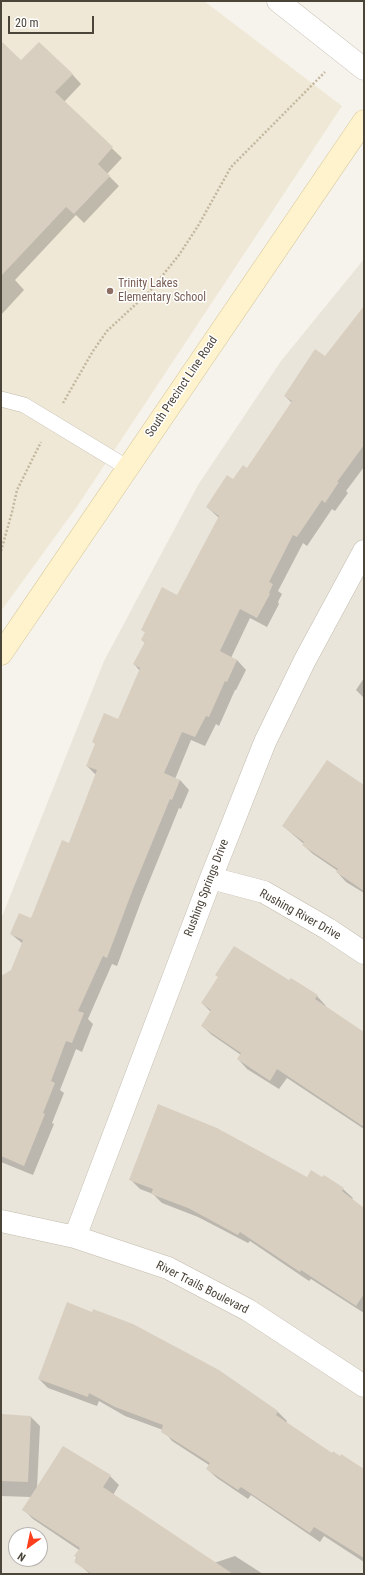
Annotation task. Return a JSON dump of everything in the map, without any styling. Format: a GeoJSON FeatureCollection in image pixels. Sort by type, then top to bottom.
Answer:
{"type":"FeatureCollection","features":[{"type":"Feature","properties":{"kind":"main road","name":"South Precinct Line Road"},"geometry":{"type":"LineString","coordinates":[[1,654],[364,121]]}},
{"type":"Feature","properties":{"kind":"street"},"geometry":{"type":"LineString","coordinates":[[278,1],[364,69]]}},
{"type":"Feature","properties":{"kind":"street","name":"Rushing Springs Drive"},"geometry":{"type":"LineString","coordinates":[[75,1237],[211,878],[265,742],[305,660],[364,550]]}},
{"type":"Feature","properties":{"kind":"street","name":"Rushing River Drive"},"geometry":{"type":"LineString","coordinates":[[211,878],[264,892],[328,929],[364,953]]}},
{"type":"Feature","properties":{"kind":"street","name":"River Trails Boulevard"},"geometry":{"type":"LineString","coordinates":[[1,1221],[75,1237],[168,1268],[248,1310],[364,1386]]}},
{"type":"Feature","properties":{"kind":"lane"},"geometry":{"type":"LineString","coordinates":[[1,398],[24,405],[128,468]]}},
{"type":"Feature","properties":{"kind":"path"},"geometry":{"type":"LineString","coordinates":[[1,551],[12,512],[16,490],[52,422],[93,351],[107,331],[150,291],[179,256],[198,226],[231,166],[344,53]]}},
{"type":"Feature","properties":{"kind":"shaded area","name":"Trinity Lakes Elementary School"},"geometry":{"type":"Polygon","coordinates":[[[1,1],[204,1],[342,106],[76,508],[1,611],[1,1]]]}},
{"type":"Feature","properties":{"kind":"shaded area"},"geometry":{"type":"Polygon","coordinates":[[[364,259],[364,1574],[1,1574],[1,919],[104,661],[198,485],[281,361],[364,259]]]}},
{"type":"Feature","properties":{"kind":"building"},"geometry":{"type":"Polygon","coordinates":[[[1,41],[21,60],[39,42],[73,74],[55,92],[113,147],[98,164],[110,176],[74,214],[66,207],[1,276],[1,41]]]}},
{"type":"Feature","properties":{"kind":"building"},"geometry":{"type":"Polygon","coordinates":[[[364,306],[364,445],[337,482],[339,482],[325,503],[322,500],[297,537],[293,535],[269,582],[273,584],[269,593],[270,594],[257,618],[240,609],[220,651],[237,660],[227,682],[225,681],[209,717],[206,716],[195,737],[182,732],[164,773],[180,780],[172,800],[170,799],[133,889],[107,958],[103,956],[78,1011],[84,1013],[72,1043],[66,1041],[51,1081],[55,1083],[43,1113],[45,1114],[24,1166],[1,1156],[1,976],[11,970],[23,940],[10,934],[19,913],[31,918],[62,840],[69,843],[97,770],[86,766],[95,744],[92,742],[104,713],[118,719],[140,668],[133,664],[145,642],[141,640],[145,632],[141,630],[162,587],[177,595],[219,516],[206,507],[227,475],[233,479],[243,465],[247,468],[292,401],[284,396],[315,349],[325,356],[364,306]]]}},
{"type":"Feature","properties":{"kind":"building"},"geometry":{"type":"Polygon","coordinates":[[[327,760],[364,785],[364,891],[336,872],[338,869],[302,845],[304,842],[282,826],[327,760]]]}},
{"type":"Feature","properties":{"kind":"building"},"geometry":{"type":"Polygon","coordinates":[[[234,946],[289,980],[291,978],[318,995],[315,999],[364,1032],[364,1127],[277,1069],[270,1081],[237,1059],[241,1053],[201,1026],[211,1010],[201,1003],[218,977],[215,975],[234,946]]]}},
{"type":"Feature","properties":{"kind":"building"},"geometry":{"type":"Polygon","coordinates":[[[158,1104],[217,1128],[307,1177],[311,1170],[322,1177],[324,1175],[344,1188],[342,1191],[364,1208],[364,1294],[356,1306],[301,1270],[300,1272],[240,1232],[238,1235],[188,1208],[151,1194],[153,1189],[129,1180],[158,1104]]]}},
{"type":"Feature","properties":{"kind":"building"},"geometry":{"type":"Polygon","coordinates":[[[67,1302],[92,1312],[93,1309],[133,1324],[219,1370],[278,1411],[276,1415],[332,1453],[333,1451],[340,1456],[341,1454],[364,1469],[364,1558],[314,1527],[310,1533],[241,1487],[238,1490],[206,1469],[210,1463],[161,1432],[163,1425],[115,1407],[89,1393],[88,1397],[38,1379],[67,1302]]]}},
{"type":"Feature","properties":{"kind":"building"},"geometry":{"type":"Polygon","coordinates":[[[1,1414],[31,1416],[28,1482],[1,1481],[1,1414]]]}},
{"type":"Feature","properties":{"kind":"building"},"geometry":{"type":"Polygon","coordinates":[[[63,1446],[111,1475],[103,1487],[233,1574],[92,1574],[74,1562],[77,1558],[74,1556],[80,1548],[22,1510],[63,1446]]]}},
{"type":"Feature","properties":{"kind":"place","name":"Trinity Lakes Elementary School"},"geometry":{"type":"Point","coordinates":[110,291]}}]}
